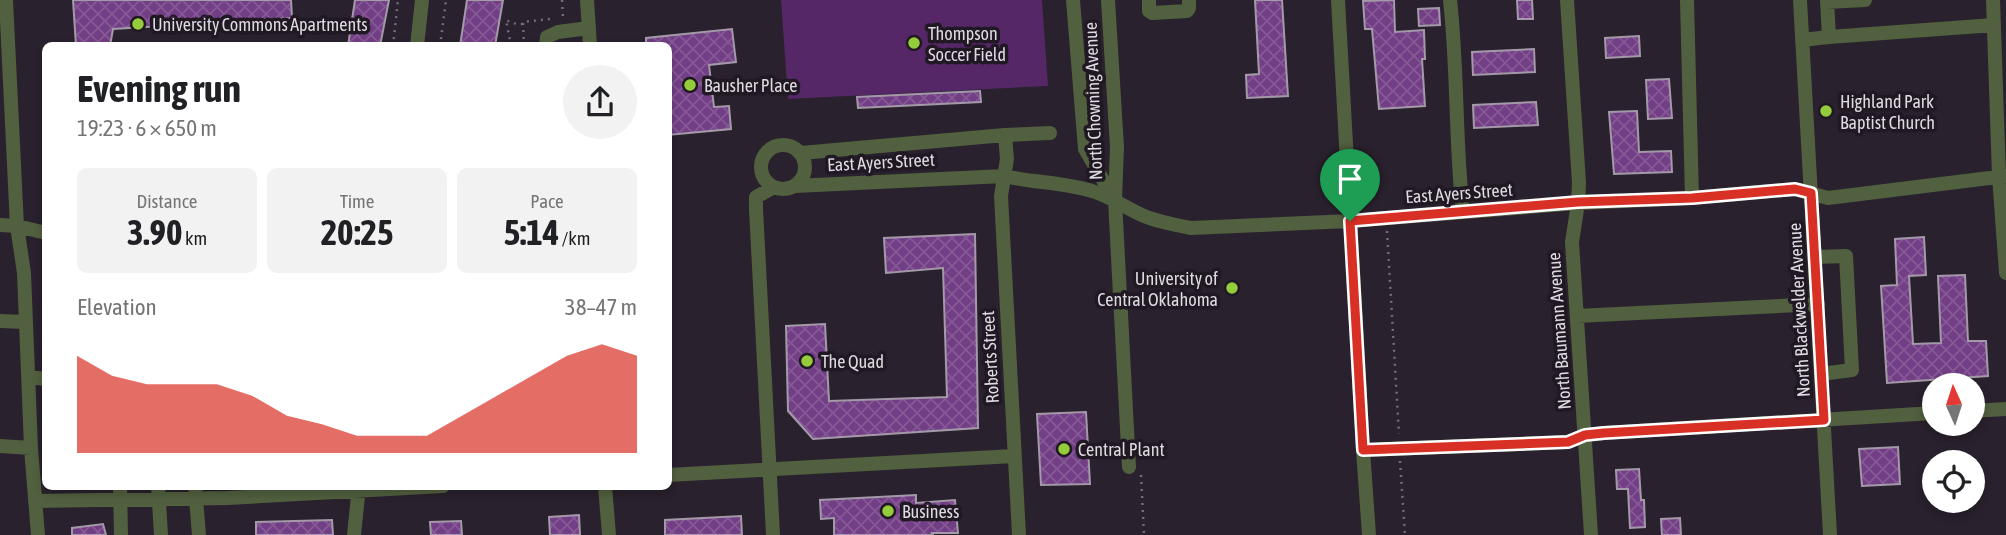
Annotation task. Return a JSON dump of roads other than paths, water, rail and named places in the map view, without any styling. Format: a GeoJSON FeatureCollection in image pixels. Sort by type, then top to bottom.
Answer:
{"type":"FeatureCollection","features":[{"type":"Feature","properties":{"kind":"street"},"geometry":{"type":"LineString","coordinates":[[417,42],[422,0]]}},
{"type":"Feature","properties":{"kind":"street"},"geometry":{"type":"LineString","coordinates":[[587,0],[590,42]]}},
{"type":"Feature","properties":{"kind":"street","name":"North Chowning Avenue"},"geometry":{"type":"LineString","coordinates":[[1073,0],[1085,149],[1115,200]]}},
{"type":"Feature","properties":{"kind":"street","name":"North Chowning Avenue"},"geometry":{"type":"LineString","coordinates":[[1108,0],[1117,147],[1115,200],[1129,467]]}},
{"type":"Feature","properties":{"kind":"street"},"geometry":{"type":"LineString","coordinates":[[1149,0],[1149,11],[1152,13],[1187,11],[1189,0]]}},
{"type":"Feature","properties":{"kind":"street"},"geometry":{"type":"LineString","coordinates":[[1338,0],[1369,535]]}},
{"type":"Feature","properties":{"kind":"street"},"geometry":{"type":"LineString","coordinates":[[1450,0],[1463,212]]}},
{"type":"Feature","properties":{"kind":"street","name":"North Baumann Avenue"},"geometry":{"type":"LineString","coordinates":[[1567,0],[1579,183],[1572,242],[1591,535]]}},
{"type":"Feature","properties":{"kind":"street"},"geometry":{"type":"LineString","coordinates":[[1687,0],[1692,198]]}},
{"type":"Feature","properties":{"kind":"street","name":"North Blackwelder Avenue"},"geometry":{"type":"LineString","coordinates":[[1800,0],[1830,535]]}},
{"type":"Feature","properties":{"kind":"street"},"geometry":{"type":"LineString","coordinates":[[1829,37],[1827,1],[1865,0]]}},
{"type":"Feature","properties":{"kind":"street"},"geometry":{"type":"LineString","coordinates":[[1993,0],[2006,273]]}},
{"type":"Feature","properties":{"kind":"street"},"geometry":{"type":"LineString","coordinates":[[4,10],[7,160],[24,273],[38,535]]}},
{"type":"Feature","properties":{"kind":"street"},"geometry":{"type":"LineString","coordinates":[[1802,40],[1994,25]]}},
{"type":"Feature","properties":{"kind":"street"},"geometry":{"type":"LineString","coordinates":[[546,42],[547,37],[558,32],[589,28]]}},
{"type":"Feature","properties":{"kind":"street"},"geometry":{"type":"LineString","coordinates":[[801,153],[1005,135],[1050,134]]}},
{"type":"Feature","properties":{"kind":"street","name":"Roberts Street"},"geometry":{"type":"LineString","coordinates":[[1005,135],[1007,159],[1001,196],[1018,535]]}},
{"type":"Feature","properties":{"kind":"street"},"geometry":{"type":"LineString","coordinates":[[781,144],[801,153],[806,167],[795,186],[774,187],[768,183],[761,170],[763,156],[768,150],[781,144]]}},
{"type":"Feature","properties":{"kind":"street","name":"East Ayers Street"},"geometry":{"type":"LineString","coordinates":[[795,186],[1004,176],[1093,191],[1142,215],[1191,228],[1350,221],[1578,202],[1692,198],[1795,189],[1828,198],[2003,176]]}},
{"type":"Feature","properties":{"kind":"street"},"geometry":{"type":"LineString","coordinates":[[773,535],[756,203],[774,187]]}},
{"type":"Feature","properties":{"kind":"street"},"geometry":{"type":"LineString","coordinates":[[0,225],[42,232]]}},
{"type":"Feature","properties":{"kind":"street"},"geometry":{"type":"LineString","coordinates":[[1815,257],[1846,256],[1852,370],[1821,374]]}},
{"type":"Feature","properties":{"kind":"street"},"geometry":{"type":"LineString","coordinates":[[1121,302],[1154,301]]}},
{"type":"Feature","properties":{"kind":"street"},"geometry":{"type":"LineString","coordinates":[[1577,316],[1818,304]]}},
{"type":"Feature","properties":{"kind":"street"},"geometry":{"type":"LineString","coordinates":[[0,321],[26,323]]}},
{"type":"Feature","properties":{"kind":"street"},"geometry":{"type":"LineString","coordinates":[[29,377],[42,379]]}},
{"type":"Feature","properties":{"kind":"street"},"geometry":{"type":"LineString","coordinates":[[1985,410],[2006,409]]}},
{"type":"Feature","properties":{"kind":"street"},"geometry":{"type":"LineString","coordinates":[[1363,450],[1568,442],[1585,435],[1922,414]]}},
{"type":"Feature","properties":{"kind":"street"},"geometry":{"type":"LineString","coordinates":[[0,446],[32,448]]}},
{"type":"Feature","properties":{"kind":"street"},"geometry":{"type":"LineString","coordinates":[[672,475],[1014,456]]}},
{"type":"Feature","properties":{"kind":"street"},"geometry":{"type":"LineString","coordinates":[[35,501],[82,493],[196,492],[228,498],[344,490]]}},
{"type":"Feature","properties":{"kind":"street"},"geometry":{"type":"LineString","coordinates":[[354,535],[358,490]]}},
{"type":"Feature","properties":{"kind":"street"},"geometry":{"type":"LineString","coordinates":[[605,490],[609,535]]}},
{"type":"Feature","properties":{"kind":"street"},"geometry":{"type":"LineString","coordinates":[[159,492],[161,535]]}},
{"type":"Feature","properties":{"kind":"street"},"geometry":{"type":"LineString","coordinates":[[196,492],[199,535]]}},
{"type":"Feature","properties":{"kind":"street"},"geometry":{"type":"LineString","coordinates":[[120,493],[121,535]]}},
{"type":"Feature","properties":{"kind":"place","name":"University Commons Apartments"},"geometry":{"type":"Point","coordinates":[138,24]}},
{"type":"Feature","properties":{"kind":"place","name":"Thompson Soccer Field"},"geometry":{"type":"Point","coordinates":[914,43]}},
{"type":"Feature","properties":{"kind":"place","name":"Bausher Place"},"geometry":{"type":"Point","coordinates":[690,85]}},
{"type":"Feature","properties":{"kind":"place","name":"Highland Park Baptist Church"},"geometry":{"type":"Point","coordinates":[1826,111]}},
{"type":"Feature","properties":{"kind":"place","name":"University of Central Oklahoma"},"geometry":{"type":"Point","coordinates":[1232,288]}},
{"type":"Feature","properties":{"kind":"place","name":"The Quad"},"geometry":{"type":"Point","coordinates":[807,361]}},
{"type":"Feature","properties":{"kind":"place","name":"Central Plant"},"geometry":{"type":"Point","coordinates":[1064,449]}},
{"type":"Feature","properties":{"kind":"place","name":"Business"},"geometry":{"type":"Point","coordinates":[888,511]}}]}
